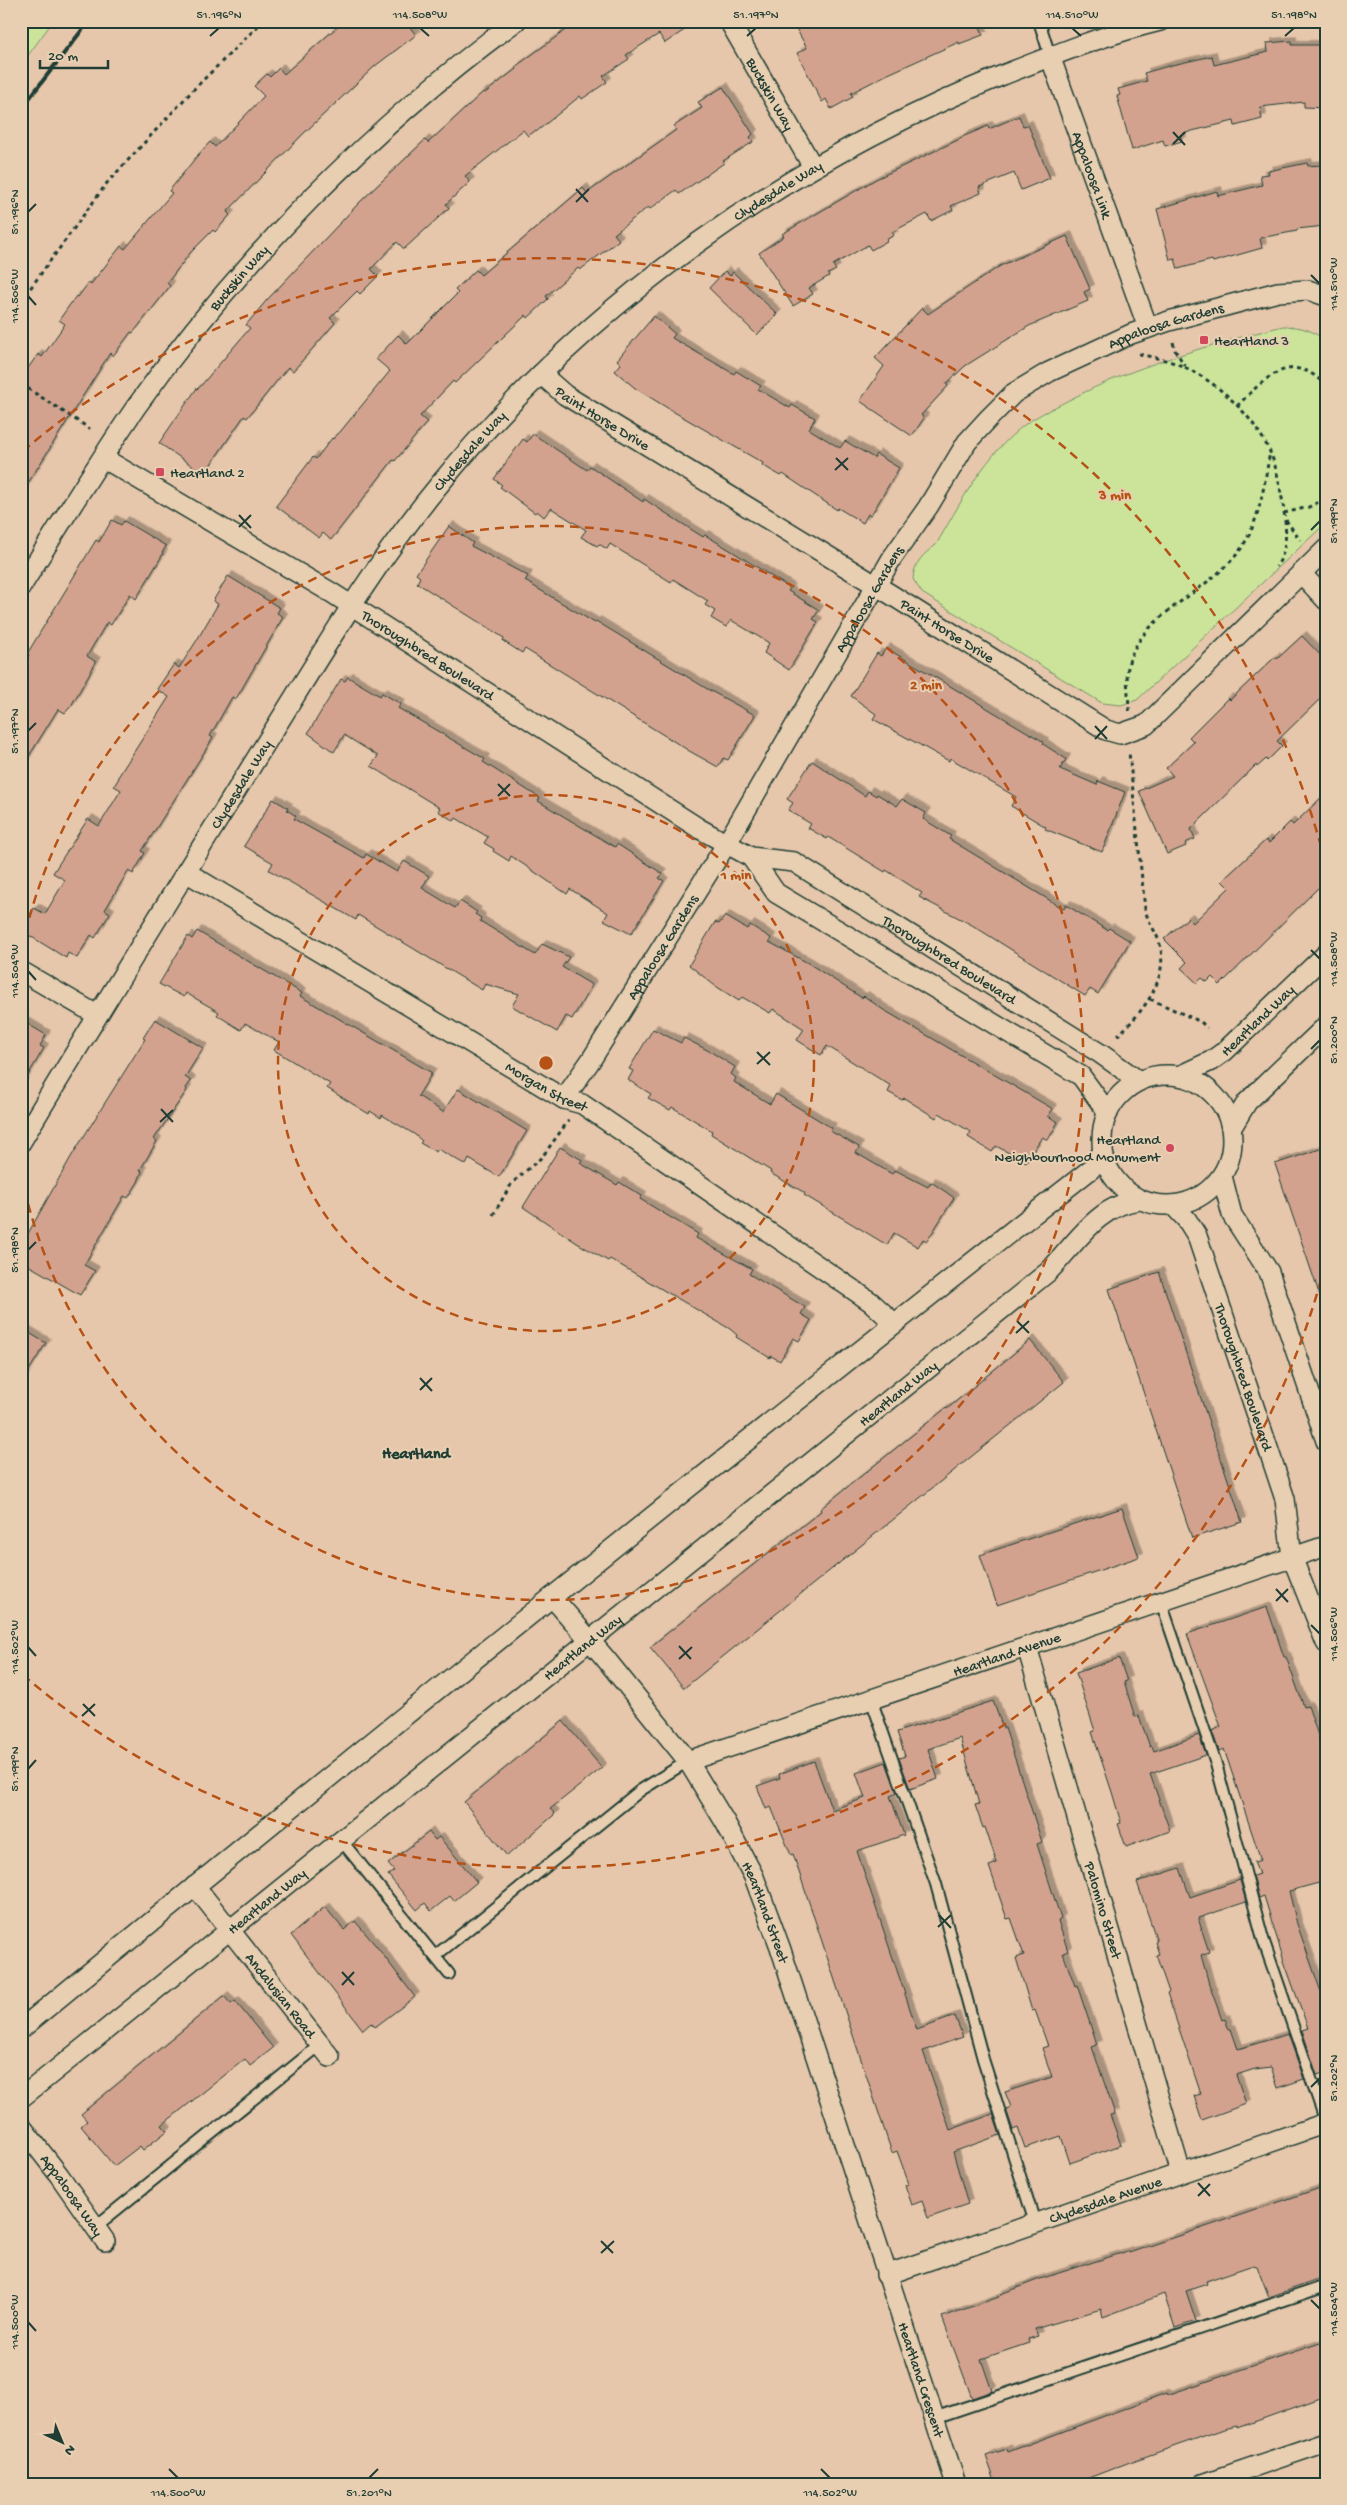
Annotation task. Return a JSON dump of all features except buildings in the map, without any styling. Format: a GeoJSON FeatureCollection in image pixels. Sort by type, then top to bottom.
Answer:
{"type":"FeatureCollection","features":[{"type":"Feature","properties":{"kind":"street","name":"Buckskin Way"},"geometry":{"type":"LineString","coordinates":[[21,586],[137,407],[219,300],[310,200],[408,108],[516,21]]}},
{"type":"Feature","properties":{"kind":"street","name":"Buckskin Way"},"geometry":{"type":"LineString","coordinates":[[729,21],[813,167]]}},
{"type":"Feature","properties":{"kind":"street","name":"Clydesdale Way"},"geometry":{"type":"LineString","coordinates":[[21,1142],[97,1015],[350,606],[438,486],[540,374],[611,310],[676,257],[731,218],[813,167],[923,110],[1050,56],[1160,21]]}},
{"type":"Feature","properties":{"kind":"street","name":"Appaloosa Link"},"geometry":{"type":"LineString","coordinates":[[1050,56],[1148,328]]}},
{"type":"Feature","properties":{"kind":"street","name":"Appaloosa Gardens"},"geometry":{"type":"LineString","coordinates":[[573,1101],[591,1060],[727,843],[875,586],[928,507],[967,442],[1014,393],[1080,355],[1148,328],[1278,292],[1308,290],[1326,296]]}},
{"type":"Feature","properties":{"kind":"street","name":"Paint Horse Drive"},"geometry":{"type":"LineString","coordinates":[[540,374],[565,395],[1106,730],[1120,734],[1146,726],[1326,549]]}},
{"type":"Feature","properties":{"kind":"street","name":"Thoroughbred Boulevard"},"geometry":{"type":"LineString","coordinates":[[103,458],[332,593],[700,830],[751,857],[794,862],[1093,1049],[1139,1081]]}},
{"type":"Feature","properties":{"kind":"street"},"geometry":{"type":"LineString","coordinates":[[1301,573],[1326,600]]}},
{"type":"Feature","properties":{"kind":"street","name":"Thoroughbred Boulevard"},"geometry":{"type":"LineString","coordinates":[[751,857],[776,893],[1081,1076],[1108,1113]]}},
{"type":"Feature","properties":{"kind":"street","name":"Morgan Street"},"geometry":{"type":"LineString","coordinates":[[186,872],[573,1101],[871,1302],[894,1323]]}},
{"type":"Feature","properties":{"kind":"street","name":"Heartland Way"},"geometry":{"type":"LineString","coordinates":[[1181,1075],[1211,1061],[1225,1051],[1326,954]]}},
{"type":"Feature","properties":{"kind":"street"},"geometry":{"type":"LineString","coordinates":[[21,971],[97,1015]]}},
{"type":"Feature","properties":{"kind":"street"},"geometry":{"type":"LineString","coordinates":[[1232,1127],[1248,1102],[1326,1026]]}},
{"type":"Feature","properties":{"kind":"street"},"geometry":{"type":"LineString","coordinates":[[1166,1074],[1181,1075],[1199,1082],[1214,1094],[1225,1109],[1232,1127],[1233,1144],[1230,1160],[1222,1176],[1209,1190],[1192,1200],[1173,1205],[1156,1205],[1140,1200],[1122,1188],[1110,1171],[1103,1151],[1102,1132],[1108,1113],[1115,1100],[1126,1089],[1139,1081],[1166,1074]]}},
{"type":"Feature","properties":{"kind":"street"},"geometry":{"type":"LineString","coordinates":[[21,2029],[195,1886],[894,1323],[1091,1168],[1103,1151]]}},
{"type":"Feature","properties":{"kind":"street"},"geometry":{"type":"LineString","coordinates":[[1222,1176],[1232,1215],[1269,1272],[1326,1441]]}},
{"type":"Feature","properties":{"kind":"street","name":"Heartland Way"},"geometry":{"type":"LineString","coordinates":[[21,2098],[1048,1272],[1090,1225],[1112,1207],[1125,1201],[1140,1200]]}},
{"type":"Feature","properties":{"kind":"street","name":"Thoroughbred Boulevard"},"geometry":{"type":"LineString","coordinates":[[1173,1205],[1187,1220],[1197,1236],[1285,1499],[1292,1558],[1326,1642]]}},
{"type":"Feature","properties":{"kind":"street","name":"Heartland Avenue"},"geometry":{"type":"LineString","coordinates":[[688,1761],[1326,1546]]}},
{"type":"Feature","properties":{"kind":"street","name":"Heartland Street"},"geometry":{"type":"LineString","coordinates":[[553,1598],[688,1761],[725,1822],[754,1877],[768,1912],[886,2275]]}},
{"type":"Feature","properties":{"kind":"street","name":"Palomino Street"},"geometry":{"type":"LineString","coordinates":[[1027,1647],[1181,2173]]}},
{"type":"Feature","properties":{"kind":"street","name":"Andalusian Road"},"geometry":{"type":"LineString","coordinates":[[195,1886],[325,2051]]}},
{"type":"Feature","properties":{"kind":"street","name":"Clydesdale Avenue"},"geometry":{"type":"LineString","coordinates":[[886,2275],[1326,2122]]}},
{"type":"Feature","properties":{"kind":"street","name":"Appaloosa Way"},"geometry":{"type":"LineString","coordinates":[[21,2126],[100,2234]]}},
{"type":"Feature","properties":{"kind":"street","name":"Heartland Crescent"},"geometry":{"type":"LineString","coordinates":[[886,2275],[956,2484]]}},
{"type":"Feature","properties":{"kind":"street"},"geometry":{"type":"LineString","coordinates":[[1202,2484],[1326,2442]]}},
{"type":"Feature","properties":{"kind":"lane","name":"Appaloosa Link"},"geometry":{"type":"LineString","coordinates":[[1039,21],[1050,56]]}},
{"type":"Feature","properties":{"kind":"lane"},"geometry":{"type":"LineString","coordinates":[[1161,1602],[1216,1764],[1263,1938],[1326,2122]]}},
{"type":"Feature","properties":{"kind":"lane"},"geometry":{"type":"LineString","coordinates":[[871,1700],[936,1884],[983,2059],[1035,2224]]}},
{"type":"Feature","properties":{"kind":"lane"},"geometry":{"type":"LineString","coordinates":[[435,1956],[640,1790],[688,1761]]}},
{"type":"Feature","properties":{"kind":"lane"},"geometry":{"type":"LineString","coordinates":[[342,1840],[449,1974]]}},
{"type":"Feature","properties":{"kind":"lane"},"geometry":{"type":"LineString","coordinates":[[100,2234],[325,2051]]}},
{"type":"Feature","properties":{"kind":"lane"},"geometry":{"type":"LineString","coordinates":[[934,2418],[1326,2286]]}},
{"type":"Feature","properties":{"kind":"path"},"geometry":{"type":"LineString","coordinates":[[21,301],[107,182],[193,90],[263,21]]}},
{"type":"Feature","properties":{"kind":"path"},"geometry":{"type":"LineString","coordinates":[[1173,342],[1175,350],[1186,369]]}},
{"type":"Feature","properties":{"kind":"path"},"geometry":{"type":"LineString","coordinates":[[1139,354],[1180,365],[1216,387],[1238,406],[1256,428],[1270,452],[1280,486],[1285,518],[1285,547],[1283,556],[1276,568]]}},
{"type":"Feature","properties":{"kind":"path"},"geometry":{"type":"LineString","coordinates":[[1238,406],[1265,378],[1283,370],[1297,369],[1307,371],[1316,376],[1326,386]]}},
{"type":"Feature","properties":{"kind":"path"},"geometry":{"type":"LineString","coordinates":[[21,384],[90,429]]}},
{"type":"Feature","properties":{"kind":"path"},"geometry":{"type":"LineString","coordinates":[[1129,702],[1129,662],[1144,635],[1220,571],[1240,551],[1249,536],[1263,492],[1270,452]]}},
{"type":"Feature","properties":{"kind":"path"},"geometry":{"type":"LineString","coordinates":[[1284,513],[1309,507],[1326,498]]}},
{"type":"Feature","properties":{"kind":"path"},"geometry":{"type":"LineString","coordinates":[[1285,518],[1300,540]]}},
{"type":"Feature","properties":{"kind":"path"},"geometry":{"type":"LineString","coordinates":[[1117,1036],[1150,999],[1155,990],[1159,971],[1160,946],[1147,919],[1145,909],[1128,752]]}},
{"type":"Feature","properties":{"kind":"path"},"geometry":{"type":"LineString","coordinates":[[1150,999],[1201,1022],[1208,1028]]}},
{"type":"Feature","properties":{"kind":"path"},"geometry":{"type":"LineString","coordinates":[[493,1215],[512,1184],[542,1157],[573,1101]]}},
{"type":"Feature","properties":{"kind":"green space"},"geometry":{"type":"Polygon","coordinates":[[[21,21],[53,21],[21,65],[21,21]]]}},
{"type":"Feature","properties":{"kind":"green space"},"geometry":{"type":"Polygon","coordinates":[[[1283,326],[1306,330],[1316,334],[1326,342],[1326,523],[1137,700],[1121,705],[1102,703],[922,593],[913,579],[917,564],[923,555],[936,545],[962,500],[992,456],[1023,426],[1069,400],[1120,376],[1174,357],[1283,326]]]}},
{"type":"Feature","properties":{"kind":"railway"},"geometry":{"type":"LineString","coordinates":[[21,109],[89,21]]}},
{"type":"Feature","properties":{"kind":"place","name":"Heartland 3"},"geometry":{"type":"Point","coordinates":[1204,340]}},
{"type":"Feature","properties":{"kind":"place","name":"Heartland 2"},"geometry":{"type":"Point","coordinates":[160,472]}},
{"type":"Feature","properties":{"kind":"place","name":"Heartland Neighbourhood Monument"},"geometry":{"type":"Point","coordinates":[1170,1148]}},
{"type":"Feature","properties":{"kind":"district","name":"Heartland"},"geometry":{"type":"Point","coordinates":[416,1452]}}]}
